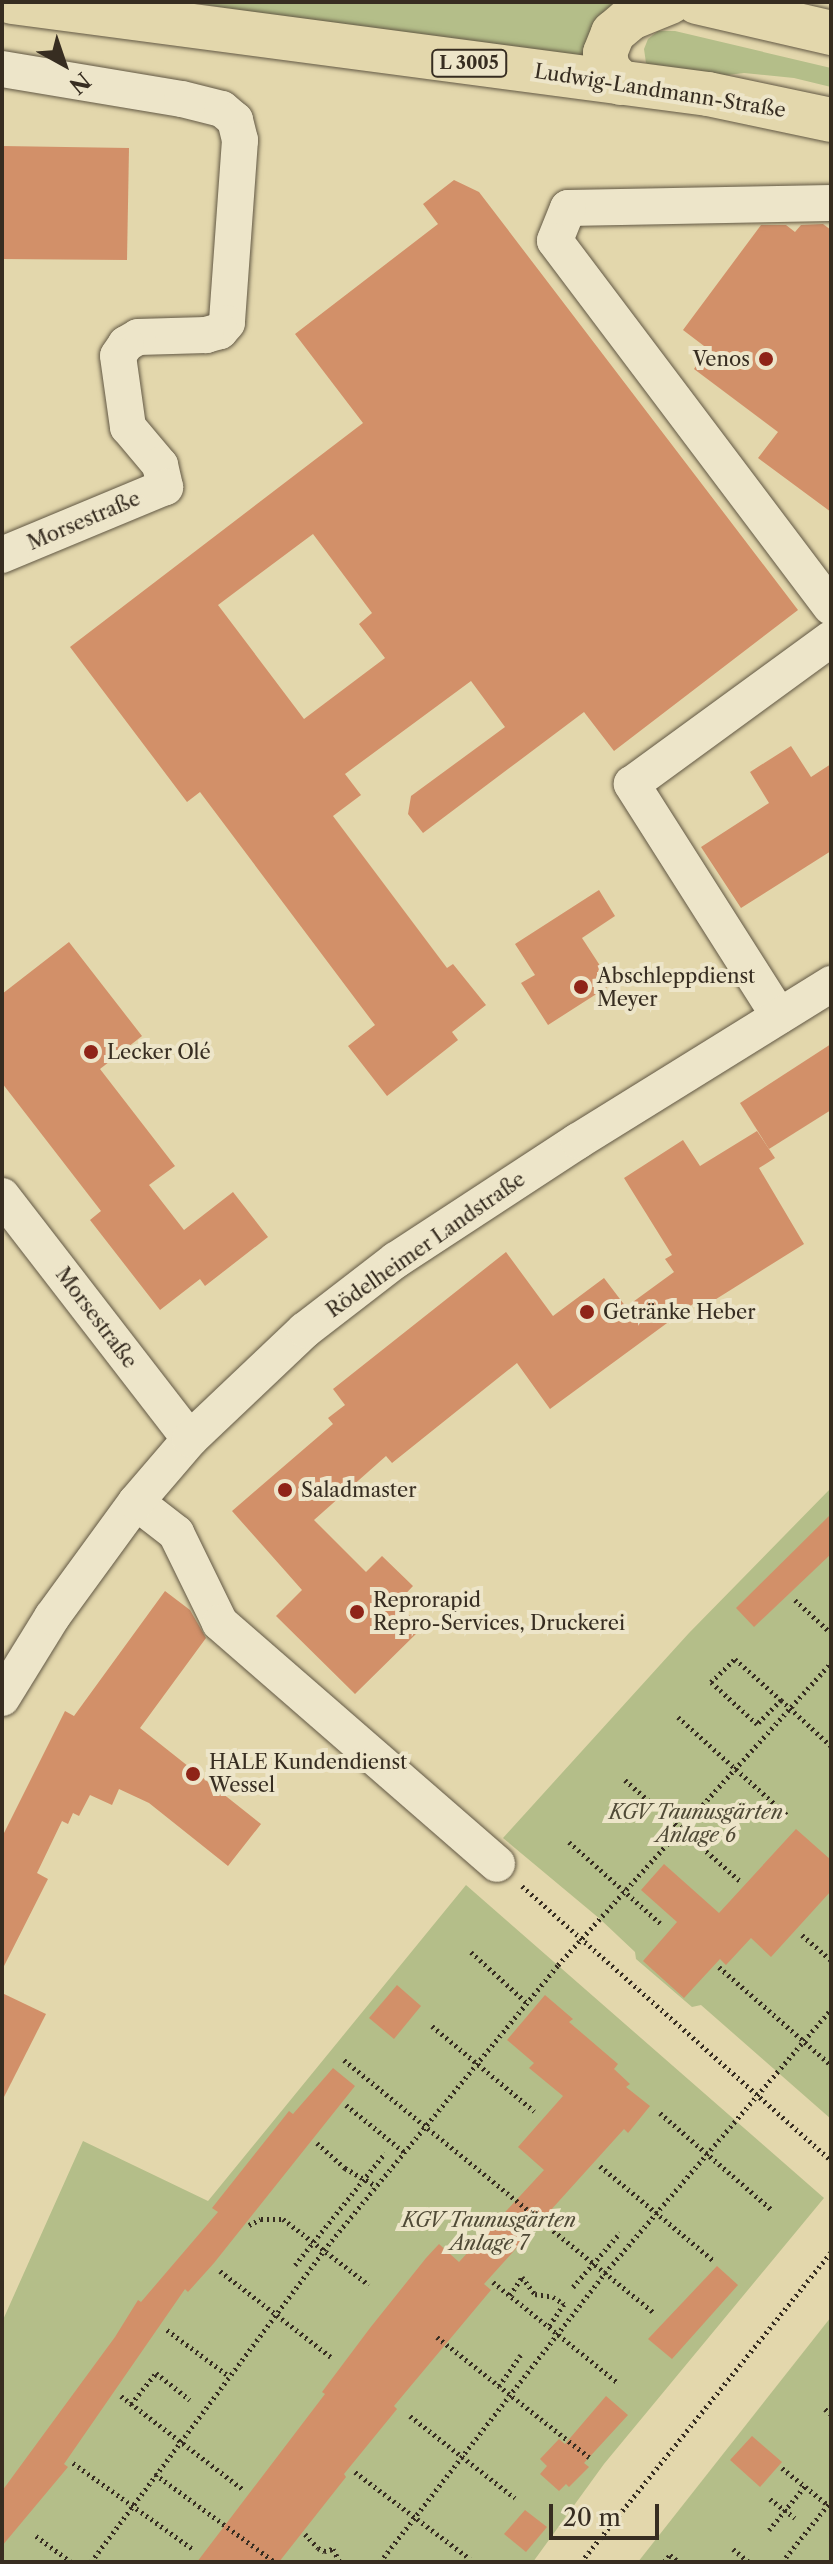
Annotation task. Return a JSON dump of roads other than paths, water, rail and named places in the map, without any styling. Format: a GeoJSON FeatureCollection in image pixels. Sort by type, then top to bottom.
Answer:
{"type":"FeatureCollection","features":[{"type":"Feature","properties":{"kind":"main road","name":"Ludwig-Landmann-Straße"},"geometry":{"type":"LineString","coordinates":[[12,2],[708,94],[831,120]]}},
{"type":"Feature","properties":{"kind":"main road"},"geometry":{"type":"LineString","coordinates":[[621,83],[608,69],[605,53],[613,33],[631,18],[670,2]]}},
{"type":"Feature","properties":{"kind":"main road"},"geometry":{"type":"LineString","coordinates":[[697,2],[831,33]]}},
{"type":"Feature","properties":{"kind":"street","name":"Morsestraße"},"geometry":{"type":"LineString","coordinates":[[2,69],[182,99],[222,109],[235,120],[240,140],[227,323],[220,331],[206,335],[138,337],[126,344],[118,356],[128,427],[160,465],[165,487],[2,555]]}},
{"type":"Feature","properties":{"kind":"street"},"geometry":{"type":"LineString","coordinates":[[831,203],[568,208],[555,241],[831,607]]}},
{"type":"Feature","properties":{"kind":"street"},"geometry":{"type":"LineString","coordinates":[[779,1016],[632,784],[831,639]]}},
{"type":"Feature","properties":{"kind":"street","name":"Rödelheimer Landstraße"},"geometry":{"type":"LineString","coordinates":[[2,1698],[52,1617],[136,1502],[190,1439],[305,1330],[396,1260],[831,984]]}},
{"type":"Feature","properties":{"kind":"street","name":"Morsestraße"},"geometry":{"type":"LineString","coordinates":[[2,1196],[190,1439]]}},
{"type":"Feature","properties":{"kind":"street"},"geometry":{"type":"LineString","coordinates":[[136,1502],[176,1533],[220,1623],[497,1864]]}},
{"type":"Feature","properties":{"kind":"place","name":"Venos"},"geometry":{"type":"Point","coordinates":[766,359]}},
{"type":"Feature","properties":{"kind":"place","name":"Abschleppdienst Meyer"},"geometry":{"type":"Point","coordinates":[581,987]}},
{"type":"Feature","properties":{"kind":"place","name":"Lecker Olé"},"geometry":{"type":"Point","coordinates":[91,1052]}},
{"type":"Feature","properties":{"kind":"place","name":"Getränke Heber"},"geometry":{"type":"Point","coordinates":[587,1312]}},
{"type":"Feature","properties":{"kind":"place","name":"Saladmaster"},"geometry":{"type":"Point","coordinates":[285,1490]}},
{"type":"Feature","properties":{"kind":"place","name":"Reprorapid Repro-Services, Druckerei"},"geometry":{"type":"Point","coordinates":[357,1612]}},
{"type":"Feature","properties":{"kind":"place","name":"HALE Kundendienst Wessel"},"geometry":{"type":"Point","coordinates":[193,1774]}},
{"type":"Feature","properties":{"kind":"park label","name":"KGV Taunusgärten Anlage 6"},"geometry":{"type":"Point","coordinates":[696,1824]}},
{"type":"Feature","properties":{"kind":"park label","name":"KGV Taunusgärten Anlage 7"},"geometry":{"type":"Point","coordinates":[489,2232]}}]}
